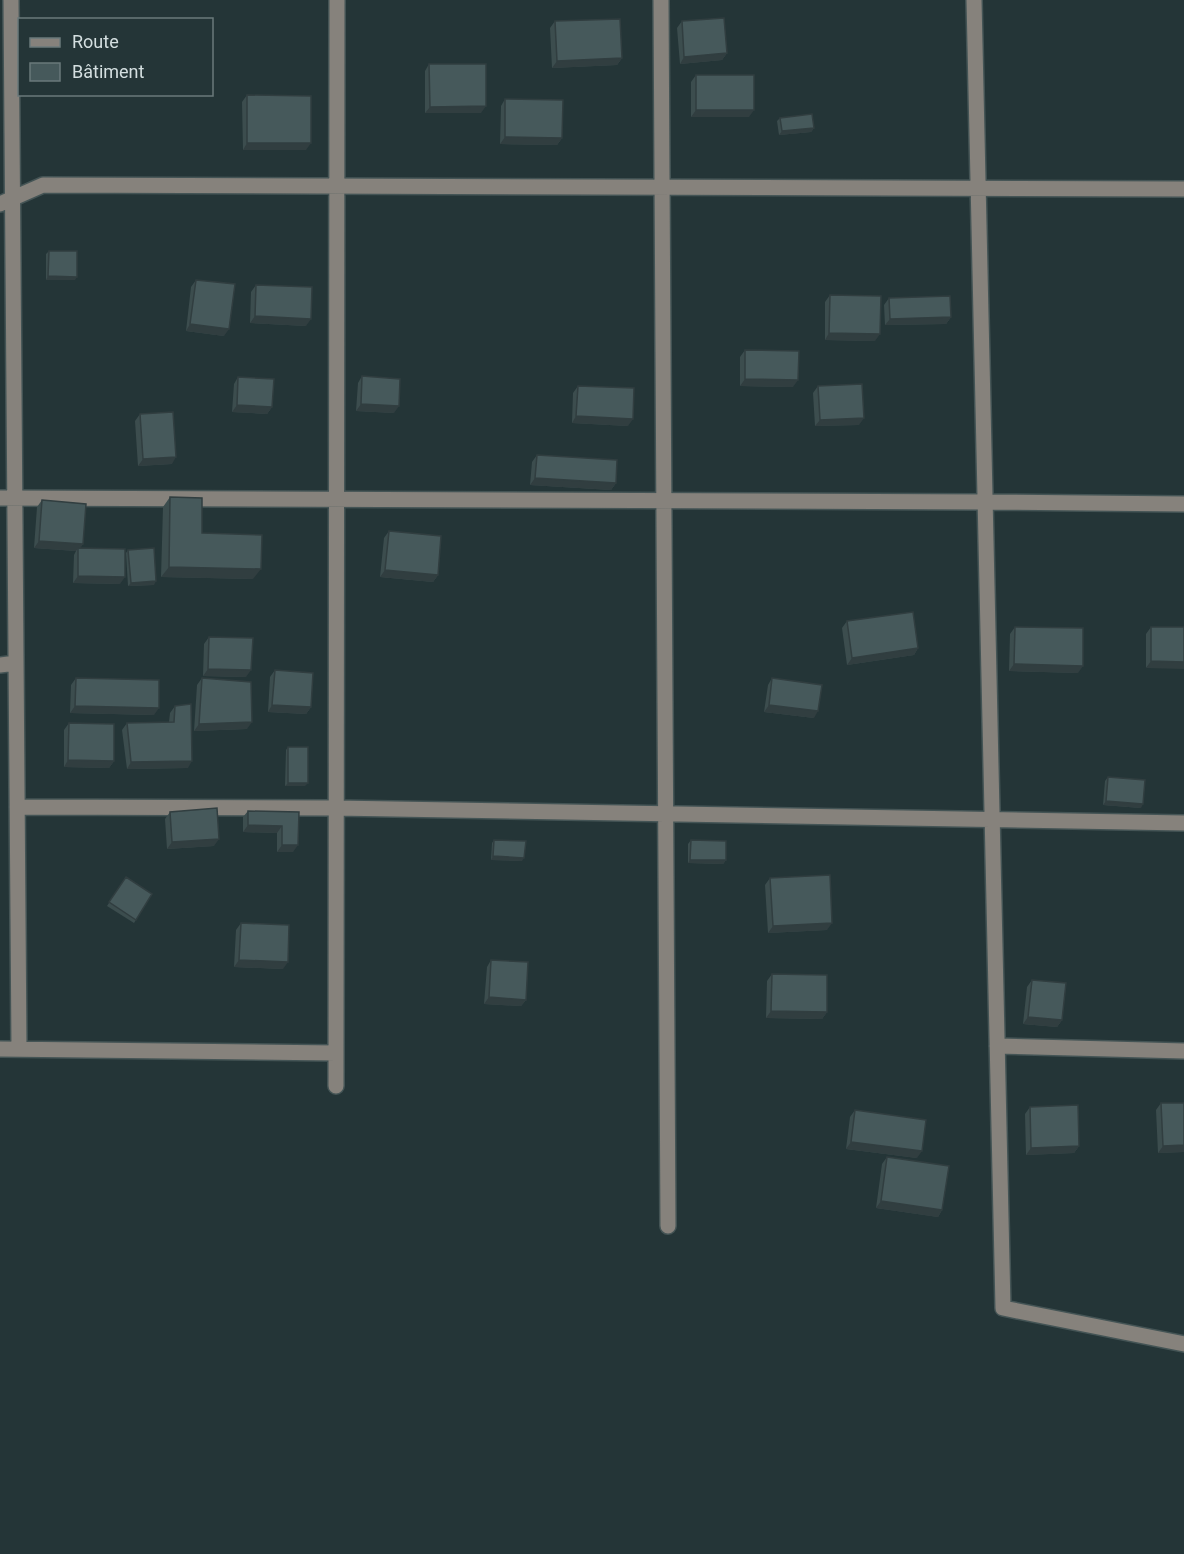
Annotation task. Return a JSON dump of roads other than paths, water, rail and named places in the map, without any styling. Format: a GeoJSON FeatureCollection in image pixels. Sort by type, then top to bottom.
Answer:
{"type":"FeatureCollection","features":[{"type":"Feature","properties":{"kind":"street"},"geometry":{"type":"LineString","coordinates":[[11,0],[6,201],[7,498],[16,663],[19,1049]]}},
{"type":"Feature","properties":{"kind":"street"},"geometry":{"type":"LineString","coordinates":[[336,1086],[337,0]]}},
{"type":"Feature","properties":{"kind":"street"},"geometry":{"type":"LineString","coordinates":[[661,0],[668,1226]]}},
{"type":"Feature","properties":{"kind":"street"},"geometry":{"type":"LineString","coordinates":[[974,0],[1003,1308],[1184,1344]]}},
{"type":"Feature","properties":{"kind":"street"},"geometry":{"type":"LineString","coordinates":[[6,201],[43,185],[1184,189]]}},
{"type":"Feature","properties":{"kind":"street"},"geometry":{"type":"LineString","coordinates":[[7,498],[985,501],[1184,504]]}},
{"type":"Feature","properties":{"kind":"street"},"geometry":{"type":"LineString","coordinates":[[0,665],[16,663]]}},
{"type":"Feature","properties":{"kind":"street"},"geometry":{"type":"LineString","coordinates":[[17,807],[336,808],[1184,822]]}},
{"type":"Feature","properties":{"kind":"street"},"geometry":{"type":"LineString","coordinates":[[997,1046],[1184,1052]]}},
{"type":"Feature","properties":{"kind":"street"},"geometry":{"type":"LineString","coordinates":[[0,1049],[336,1053]]}}]}
